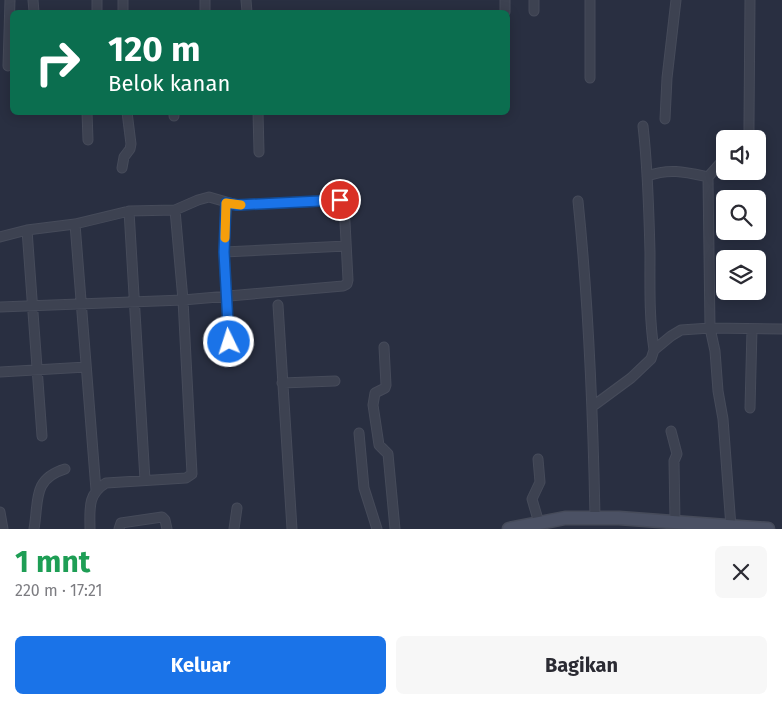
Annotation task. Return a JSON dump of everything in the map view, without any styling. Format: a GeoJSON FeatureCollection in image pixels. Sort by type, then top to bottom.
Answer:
{"type":"FeatureCollection","features":[{"type":"Feature","properties":{"kind":"main road"},"geometry":{"type":"LineString","coordinates":[[509,529],[565,518],[595,518],[675,522],[696,527],[768,529]]}},
{"type":"Feature","properties":{"kind":"street"},"geometry":{"type":"LineString","coordinates":[[7,66],[10,0]]}},
{"type":"Feature","properties":{"kind":"street"},"geometry":{"type":"LineString","coordinates":[[534,0],[534,11]]}},
{"type":"Feature","properties":{"kind":"street"},"geometry":{"type":"LineString","coordinates":[[590,0],[590,78]]}},
{"type":"Feature","properties":{"kind":"street"},"geometry":{"type":"LineString","coordinates":[[665,119],[667,78],[676,0]]}},
{"type":"Feature","properties":{"kind":"street"},"geometry":{"type":"LineString","coordinates":[[749,130],[750,0]]}},
{"type":"Feature","properties":{"kind":"street"},"geometry":{"type":"LineString","coordinates":[[87,115],[88,140]]}},
{"type":"Feature","properties":{"kind":"street"},"geometry":{"type":"LineString","coordinates":[[122,168],[124,157],[130,150],[131,144],[127,115]]}},
{"type":"Feature","properties":{"kind":"street"},"geometry":{"type":"LineString","coordinates":[[258,115],[259,152]]}},
{"type":"Feature","properties":{"kind":"street"},"geometry":{"type":"LineString","coordinates":[[593,406],[631,378],[651,359],[654,350],[650,318],[647,156],[643,126]]}},
{"type":"Feature","properties":{"kind":"street"},"geometry":{"type":"LineString","coordinates":[[716,168],[708,177],[710,328],[715,351],[718,390],[723,419],[732,527]]}},
{"type":"Feature","properties":{"kind":"street"},"geometry":{"type":"LineString","coordinates":[[647,176],[674,170],[708,177]]}},
{"type":"Feature","properties":{"kind":"street"},"geometry":{"type":"LineString","coordinates":[[0,237],[27,230],[75,224],[129,211],[175,210],[209,197],[237,205],[342,200],[344,203],[348,283],[343,286],[183,300],[0,307]]}},
{"type":"Feature","properties":{"kind":"street"},"geometry":{"type":"LineString","coordinates":[[578,201],[584,254],[593,406],[595,518]]}},
{"type":"Feature","properties":{"kind":"street"},"geometry":{"type":"LineString","coordinates":[[226,203],[224,252],[230,358]]}},
{"type":"Feature","properties":{"kind":"street"},"geometry":{"type":"LineString","coordinates":[[96,490],[106,483],[186,478],[192,474],[183,300],[175,210]]}},
{"type":"Feature","properties":{"kind":"street"},"geometry":{"type":"LineString","coordinates":[[129,211],[145,480]]}},
{"type":"Feature","properties":{"kind":"street"},"geometry":{"type":"LineString","coordinates":[[75,224],[96,490],[90,507],[90,529]]}},
{"type":"Feature","properties":{"kind":"street"},"geometry":{"type":"LineString","coordinates":[[27,230],[42,436]]}},
{"type":"Feature","properties":{"kind":"street"},"geometry":{"type":"LineString","coordinates":[[224,252],[346,246]]}},
{"type":"Feature","properties":{"kind":"street"},"geometry":{"type":"LineString","coordinates":[[278,305],[292,529]]}},
{"type":"Feature","properties":{"kind":"street"},"geometry":{"type":"LineString","coordinates":[[654,350],[681,330],[782,328]]}},
{"type":"Feature","properties":{"kind":"street"},"geometry":{"type":"LineString","coordinates":[[750,408],[752,329]]}},
{"type":"Feature","properties":{"kind":"street"},"geometry":{"type":"LineString","coordinates":[[384,347],[386,385],[385,388],[376,393],[373,405],[379,445],[388,454],[395,529]]}},
{"type":"Feature","properties":{"kind":"street"},"geometry":{"type":"LineString","coordinates":[[0,372],[86,367]]}},
{"type":"Feature","properties":{"kind":"street"},"geometry":{"type":"LineString","coordinates":[[282,383],[336,381]]}},
{"type":"Feature","properties":{"kind":"street"},"geometry":{"type":"LineString","coordinates":[[671,431],[676,454],[674,461],[675,522]]}},
{"type":"Feature","properties":{"kind":"street"},"geometry":{"type":"LineString","coordinates":[[359,433],[364,488],[377,529]]}},
{"type":"Feature","properties":{"kind":"street"},"geometry":{"type":"LineString","coordinates":[[538,459],[540,482],[532,499],[539,523]]}},
{"type":"Feature","properties":{"kind":"street"},"geometry":{"type":"LineString","coordinates":[[34,529],[40,486],[52,473],[65,468]]}},
{"type":"Feature","properties":{"kind":"street"},"geometry":{"type":"LineString","coordinates":[[234,529],[237,508]]}},
{"type":"Feature","properties":{"kind":"street"},"geometry":{"type":"LineString","coordinates":[[0,512],[2,528]]}},
{"type":"Feature","properties":{"kind":"street"},"geometry":{"type":"LineString","coordinates":[[119,529],[121,523],[162,518],[165,520],[167,529]]}},
{"type":"Feature","properties":{"kind":"slow traffic"},"geometry":{"type":"LineString","coordinates":[[225,238],[226,203],[241,205]]}},
{"type":"Feature","properties":{"kind":"route"},"geometry":{"type":"LineString","coordinates":[[229,342],[224,252],[226,203],[237,205],[340,200]]}}]}
